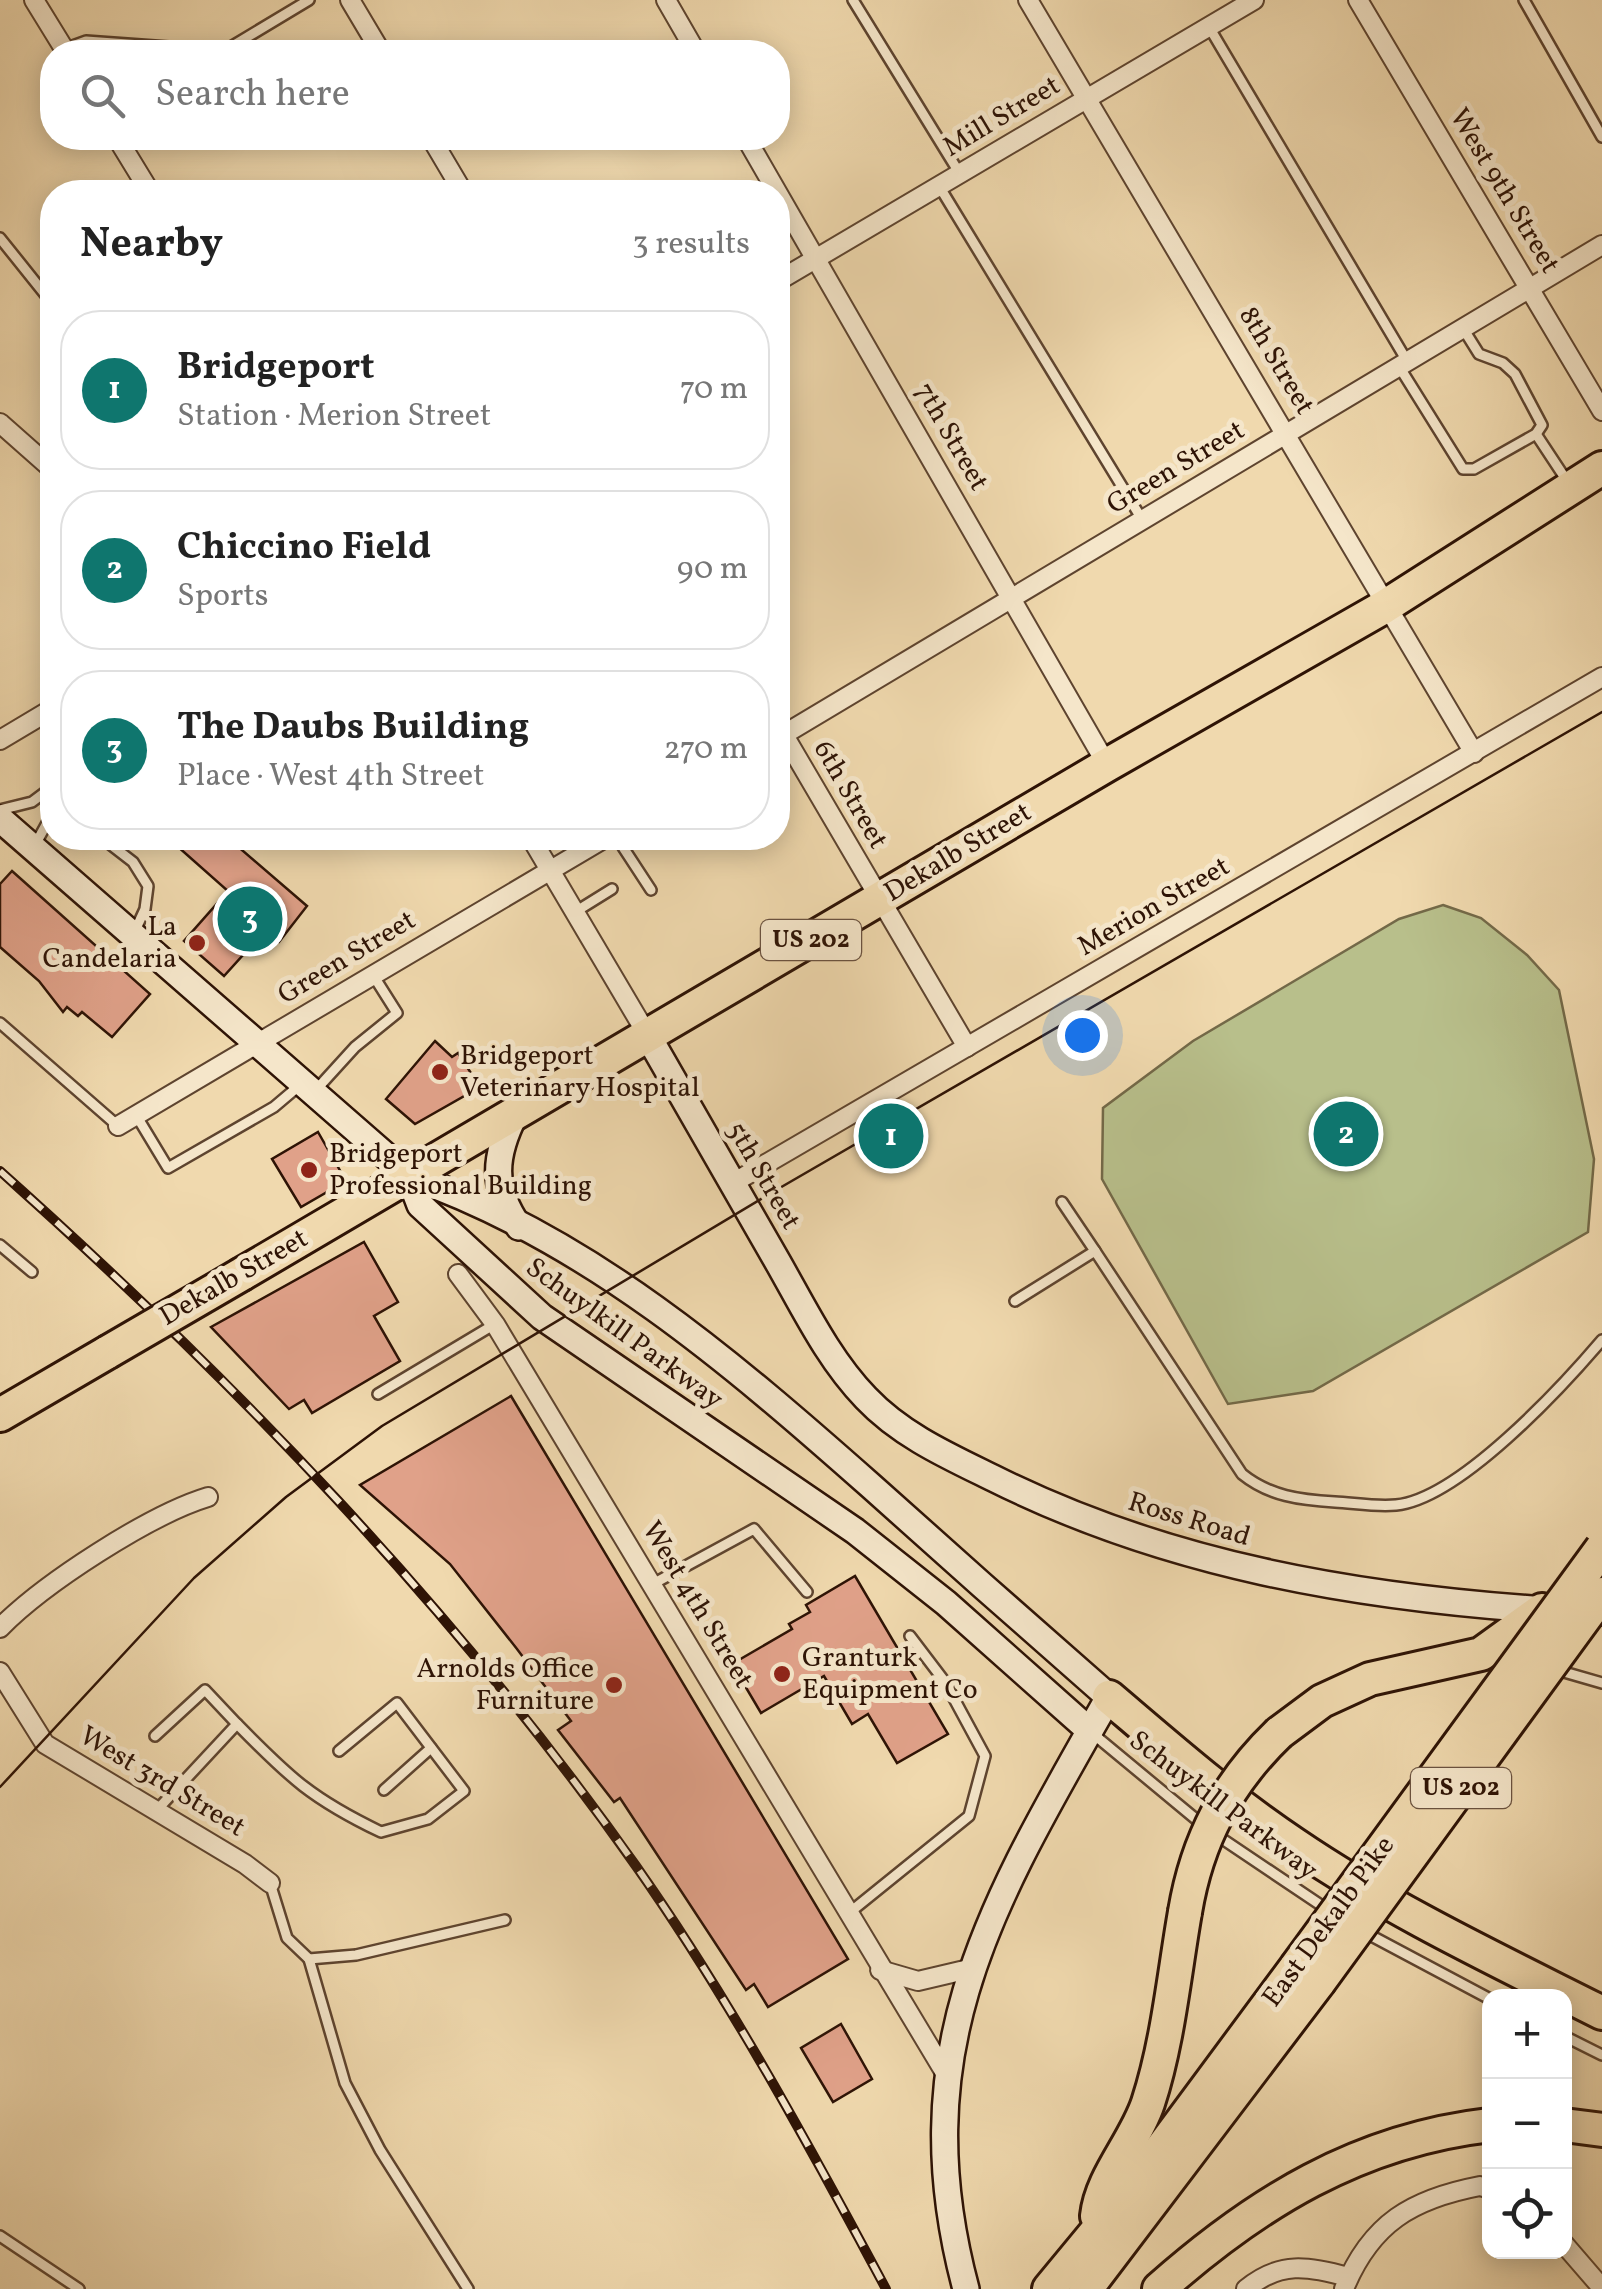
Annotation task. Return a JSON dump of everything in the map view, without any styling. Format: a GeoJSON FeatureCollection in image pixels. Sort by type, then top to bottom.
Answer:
{"type":"FeatureCollection","features":[{"type":"Feature","properties":{"kind":"highway","name":"Dekalb Street"},"geometry":{"type":"LineString","coordinates":[[0,1415],[1107,764],[1384,607],[1602,468]]}},
{"type":"Feature","properties":{"kind":"highway","name":"East Dekalb Pike"},"geometry":{"type":"LineString","coordinates":[[1086,2289],[1168,2187],[1308,1974],[1602,1548]]}},
{"type":"Feature","properties":{"kind":"highway","name":"East Dekalb Pike"},"geometry":{"type":"LineString","coordinates":[[1049,2289],[1308,1974],[1602,1594]]}},
{"type":"Feature","properties":{"kind":"highway"},"geometry":{"type":"LineString","coordinates":[[1095,2235],[1099,2199],[1138,2128],[1156,2076],[1185,1912],[1209,1828],[1239,1776],[1279,1733],[1322,1701],[1370,1678],[1448,1663],[1495,1646],[1542,1610]]}},
{"type":"Feature","properties":{"kind":"highway"},"geometry":{"type":"LineString","coordinates":[[1109,1697],[1194,1770],[1295,1845],[1426,1924],[1602,2012]]}},
{"type":"Feature","properties":{"kind":"highway"},"geometry":{"type":"LineString","coordinates":[[1572,2126],[1602,2130]]}},
{"type":"Feature","properties":{"kind":"highway"},"geometry":{"type":"LineString","coordinates":[[1159,2289],[1247,2217],[1315,2175],[1400,2142],[1482,2127]]}},
{"type":"Feature","properties":{"kind":"main road"},"geometry":{"type":"LineString","coordinates":[[2,823],[409,1176]]}},
{"type":"Feature","properties":{"kind":"main road","name":"5th Street"},"geometry":{"type":"LineString","coordinates":[[648,1036],[821,1338]]}},
{"type":"Feature","properties":{"kind":"main road"},"geometry":{"type":"LineString","coordinates":[[515,1114],[500,1146],[496,1172],[502,1199],[519,1227]]}},
{"type":"Feature","properties":{"kind":"main road","name":"Schuylkill Parkway"},"geometry":{"type":"LineString","coordinates":[[409,1176],[446,1189],[635,1293],[726,1360],[1109,1697]]}},
{"type":"Feature","properties":{"kind":"main road","name":"Schuylkill Parkway"},"geometry":{"type":"LineString","coordinates":[[409,1176],[420,1205],[542,1317],[855,1531],[946,1603],[1090,1731]]}},
{"type":"Feature","properties":{"kind":"main road","name":"Ross Road"},"geometry":{"type":"LineString","coordinates":[[821,1338],[864,1396],[911,1436],[1020,1492],[1092,1522],[1228,1565],[1298,1581],[1435,1601],[1602,1615]]}},
{"type":"Feature","properties":{"kind":"main road"},"geometry":{"type":"LineString","coordinates":[[966,2289],[946,2190],[946,2076],[970,1969],[1012,1870],[1109,1697]]}},
{"type":"Feature","properties":{"kind":"street"},"geometry":{"type":"LineString","coordinates":[[34,0],[58,40]]}},
{"type":"Feature","properties":{"kind":"street"},"geometry":{"type":"LineString","coordinates":[[350,0],[374,40]]}},
{"type":"Feature","properties":{"kind":"street"},"geometry":{"type":"LineString","coordinates":[[666,0],[689,40]]}},
{"type":"Feature","properties":{"kind":"street","name":"8th Street"},"geometry":{"type":"LineString","coordinates":[[1028,0],[1287,432],[1384,607],[1474,753]]}},
{"type":"Feature","properties":{"kind":"street","name":"Mill Street"},"geometry":{"type":"LineString","coordinates":[[790,274],[1254,0]]}},
{"type":"Feature","properties":{"kind":"street","name":"West 9th Street"},"geometry":{"type":"LineString","coordinates":[[1358,0],[1602,411]]}},
{"type":"Feature","properties":{"kind":"street"},"geometry":{"type":"LineString","coordinates":[[124,150],[143,180]]}},
{"type":"Feature","properties":{"kind":"street"},"geometry":{"type":"LineString","coordinates":[[438,150],[457,180]]}},
{"type":"Feature","properties":{"kind":"street","name":"7th Street"},"geometry":{"type":"LineString","coordinates":[[753,150],[771,180]]}},
{"type":"Feature","properties":{"kind":"street","name":"7th Street"},"geometry":{"type":"LineString","coordinates":[[790,212],[1107,764]]}},
{"type":"Feature","properties":{"kind":"street","name":"Green Street"},"geometry":{"type":"LineString","coordinates":[[790,727],[1012,599],[1602,245]]}},
{"type":"Feature","properties":{"kind":"street"},"geometry":{"type":"LineString","coordinates":[[0,423],[40,458]]}},
{"type":"Feature","properties":{"kind":"street","name":"Merion Street"},"geometry":{"type":"LineString","coordinates":[[733,1183],[1602,677]]}},
{"type":"Feature","properties":{"kind":"street"},"geometry":{"type":"LineString","coordinates":[[0,740],[40,716]]}},
{"type":"Feature","properties":{"kind":"street","name":"6th Street"},"geometry":{"type":"LineString","coordinates":[[790,751],[967,1047]]}},
{"type":"Feature","properties":{"kind":"street","name":"5th Street"},"geometry":{"type":"LineString","coordinates":[[538,850],[648,1036]]}},
{"type":"Feature","properties":{"kind":"street","name":"Green Street"},"geometry":{"type":"LineString","coordinates":[[118,1126],[584,850]]}},
{"type":"Feature","properties":{"kind":"street","name":"West 4th Street"},"geometry":{"type":"LineString","coordinates":[[458,1274],[496,1324],[946,2076]]}},
{"type":"Feature","properties":{"kind":"street"},"geometry":{"type":"LineString","coordinates":[[0,1628],[97,1556],[156,1520],[208,1497]]}},
{"type":"Feature","properties":{"kind":"street","name":"West 3rd Street"},"geometry":{"type":"LineString","coordinates":[[0,1672],[46,1744],[246,1864],[270,1884]]}},
{"type":"Feature","properties":{"kind":"street"},"geometry":{"type":"LineString","coordinates":[[880,1970],[918,1981],[970,1969]]}},
{"type":"Feature","properties":{"kind":"street"},"geometry":{"type":"LineString","coordinates":[[1246,2289],[1278,2269],[1294,2266],[1346,2283],[1389,2222],[1419,2202],[1482,2186]]}},
{"type":"Feature","properties":{"kind":"street"},"geometry":{"type":"LineString","coordinates":[[1572,2253],[1602,2288]]}},
{"type":"Feature","properties":{"kind":"lane"},"geometry":{"type":"LineString","coordinates":[[242,40],[309,0]]}},
{"type":"Feature","properties":{"kind":"lane"},"geometry":{"type":"LineString","coordinates":[[853,0],[960,174]]}},
{"type":"Feature","properties":{"kind":"lane"},"geometry":{"type":"LineString","coordinates":[[1524,0],[1602,137]]}},
{"type":"Feature","properties":{"kind":"lane"},"geometry":{"type":"LineString","coordinates":[[1208,27],[1462,469],[1474,469],[1536,434],[1542,424],[1516,374],[1503,363],[1479,354],[1464,330]]}},
{"type":"Feature","properties":{"kind":"lane"},"geometry":{"type":"LineString","coordinates":[[940,186],[1143,521]]}},
{"type":"Feature","properties":{"kind":"lane"},"geometry":{"type":"LineString","coordinates":[[0,238],[40,288]]}},
{"type":"Feature","properties":{"kind":"lane"},"geometry":{"type":"LineString","coordinates":[[1536,434],[1571,488]]}},
{"type":"Feature","properties":{"kind":"lane"},"geometry":{"type":"LineString","coordinates":[[2,823],[40,799]]}},
{"type":"Feature","properties":{"kind":"lane"},"geometry":{"type":"LineString","coordinates":[[34,848],[40,837]]}},
{"type":"Feature","properties":{"kind":"lane"},"geometry":{"type":"LineString","coordinates":[[118,850],[133,862],[148,886],[145,909],[133,935]]}},
{"type":"Feature","properties":{"kind":"lane"},"geometry":{"type":"LineString","coordinates":[[625,850],[652,890]]}},
{"type":"Feature","properties":{"kind":"lane"},"geometry":{"type":"LineString","coordinates":[[574,912],[612,890]]}},
{"type":"Feature","properties":{"kind":"lane"},"geometry":{"type":"LineString","coordinates":[[136,1116],[168,1168],[308,1088],[397,1013],[374,974]]}},
{"type":"Feature","properties":{"kind":"lane"},"geometry":{"type":"LineString","coordinates":[[0,1023],[118,1126]]}},
{"type":"Feature","properties":{"kind":"lane"},"geometry":{"type":"LineString","coordinates":[[1062,1202],[1242,1474],[1262,1490],[1309,1500],[1398,1506],[1460,1477],[1560,1390],[1602,1340]]}},
{"type":"Feature","properties":{"kind":"lane"},"geometry":{"type":"LineString","coordinates":[[0,1245],[32,1272]]}},
{"type":"Feature","properties":{"kind":"lane"},"geometry":{"type":"LineString","coordinates":[[1015,1301],[1095,1251]]}},
{"type":"Feature","properties":{"kind":"lane"},"geometry":{"type":"LineString","coordinates":[[378,1394],[496,1324]]}},
{"type":"Feature","properties":{"kind":"lane"},"geometry":{"type":"LineString","coordinates":[[650,1585],[754,1529],[807,1592]]}},
{"type":"Feature","properties":{"kind":"lane"},"geometry":{"type":"LineString","coordinates":[[847,1914],[969,1816],[985,1756],[945,1682],[910,1636]]}},
{"type":"Feature","properties":{"kind":"lane"},"geometry":{"type":"LineString","coordinates":[[1448,1663],[1492,1663]]}},
{"type":"Feature","properties":{"kind":"lane"},"geometry":{"type":"LineString","coordinates":[[1508,1664],[1602,1683]]}},
{"type":"Feature","properties":{"kind":"lane"},"geometry":{"type":"LineString","coordinates":[[155,1736],[205,1690],[296,1785],[326,1806],[382,1832],[428,1819],[464,1792],[397,1703],[339,1751]]}},
{"type":"Feature","properties":{"kind":"lane"},"geometry":{"type":"LineString","coordinates":[[156,1811],[237,1724]]}},
{"type":"Feature","properties":{"kind":"lane","name":"Schuykill Parkway"},"geometry":{"type":"LineString","coordinates":[[1090,1731],[1171,1800],[1274,1876],[1408,1957],[1482,1995]]}},
{"type":"Feature","properties":{"kind":"lane"},"geometry":{"type":"LineString","coordinates":[[384,1790],[431,1748]]}},
{"type":"Feature","properties":{"kind":"lane"},"geometry":{"type":"LineString","coordinates":[[270,1884],[287,1938],[310,1958],[323,2018],[345,2083],[380,2150],[468,2289]]}},
{"type":"Feature","properties":{"kind":"lane"},"geometry":{"type":"LineString","coordinates":[[310,1958],[356,1956],[506,1920]]}},
{"type":"Feature","properties":{"kind":"lane"},"geometry":{"type":"LineString","coordinates":[[1572,2040],[1602,2055]]}},
{"type":"Feature","properties":{"kind":"lane"},"geometry":{"type":"LineString","coordinates":[[0,2236],[79,2289]]}},
{"type":"Feature","properties":{"kind":"green space"},"geometry":{"type":"Polygon","coordinates":[[[1443,905],[1481,918],[1527,955],[1559,990],[1594,1159],[1588,1232],[1313,1391],[1228,1404],[1102,1179],[1103,1108],[1193,1041],[1399,919],[1443,905]]]}},
{"type":"Feature","properties":{"kind":"building"},"geometry":{"type":"Polygon","coordinates":[[[182,850],[242,850],[307,906],[279,942],[263,933],[224,976],[184,941],[228,891],[182,850]]]}},
{"type":"Feature","properties":{"kind":"building"},"geometry":{"type":"Polygon","coordinates":[[[12,871],[150,994],[112,1037],[82,1012],[78,1016],[67,1007],[63,1012],[39,981],[0,947],[0,884],[12,871]]]}},
{"type":"Feature","properties":{"kind":"building","name":"Bridgeport Veterinary Hospital"},"geometry":{"type":"Polygon","coordinates":[[[435,1041],[452,1057],[458,1053],[480,1087],[415,1124],[386,1099],[435,1041]]]}},
{"type":"Feature","properties":{"kind":"building","name":"Bridgeport Professional Building"},"geometry":{"type":"Polygon","coordinates":[[[318,1132],[346,1181],[301,1207],[272,1159],[318,1132]]]}},
{"type":"Feature","properties":{"kind":"building"},"geometry":{"type":"Polygon","coordinates":[[[364,1242],[398,1302],[374,1316],[400,1361],[312,1413],[304,1400],[289,1409],[211,1327],[364,1242]]]}},
{"type":"Feature","properties":{"kind":"building","name":"Arnolds Office Furniture"},"geometry":{"type":"Polygon","coordinates":[[[511,1396],[848,1959],[768,2007],[754,1984],[746,1990],[620,1798],[614,1802],[558,1730],[571,1721],[517,1649],[450,1564],[360,1485],[511,1396]]]}},
{"type":"Feature","properties":{"kind":"building","name":"Granturk Equipment Co"},"geometry":{"type":"Polygon","coordinates":[[[855,1576],[948,1734],[897,1763],[868,1714],[852,1724],[824,1676],[761,1713],[732,1664],[792,1629],[789,1624],[810,1612],[806,1605],[855,1576]]]}},
{"type":"Feature","properties":{"kind":"building"},"geometry":{"type":"Polygon","coordinates":[[[841,2024],[872,2079],[833,2102],[801,2048],[841,2024]]]}},
{"type":"Feature","properties":{"kind":"tram line"},"geometry":{"type":"LineString","coordinates":[[0,1787],[194,1578],[286,1497],[382,1426],[771,1193],[1602,712]]}},
{"type":"Feature","properties":{"kind":"railway"},"geometry":{"type":"LineString","coordinates":[[0,1171],[257,1415],[417,1588],[493,1678],[636,1866],[704,1968],[798,2127],[886,2289]]}},
{"type":"Feature","properties":{"kind":"place","name":"The Daubs Building"},"geometry":{"type":"Point","coordinates":[250,919]}},
{"type":"Feature","properties":{"kind":"place","name":"La Candelaria"},"geometry":{"type":"Point","coordinates":[197,943]}},
{"type":"Feature","properties":{"kind":"place","name":"Bridgeport Veterinary Hospital"},"geometry":{"type":"Point","coordinates":[440,1072]}},
{"type":"Feature","properties":{"kind":"place","name":"Chiccino Field"},"geometry":{"type":"Point","coordinates":[1346,1134]}},
{"type":"Feature","properties":{"kind":"place","name":"Bridgeport"},"geometry":{"type":"Point","coordinates":[891,1136]}},
{"type":"Feature","properties":{"kind":"place","name":"Bridgeport Professional Building"},"geometry":{"type":"Point","coordinates":[309,1170]}},
{"type":"Feature","properties":{"kind":"place","name":"Granturk Equipment Co"},"geometry":{"type":"Point","coordinates":[782,1674]}},
{"type":"Feature","properties":{"kind":"place","name":"Arnolds Office Furniture"},"geometry":{"type":"Point","coordinates":[614,1685]}}]}
